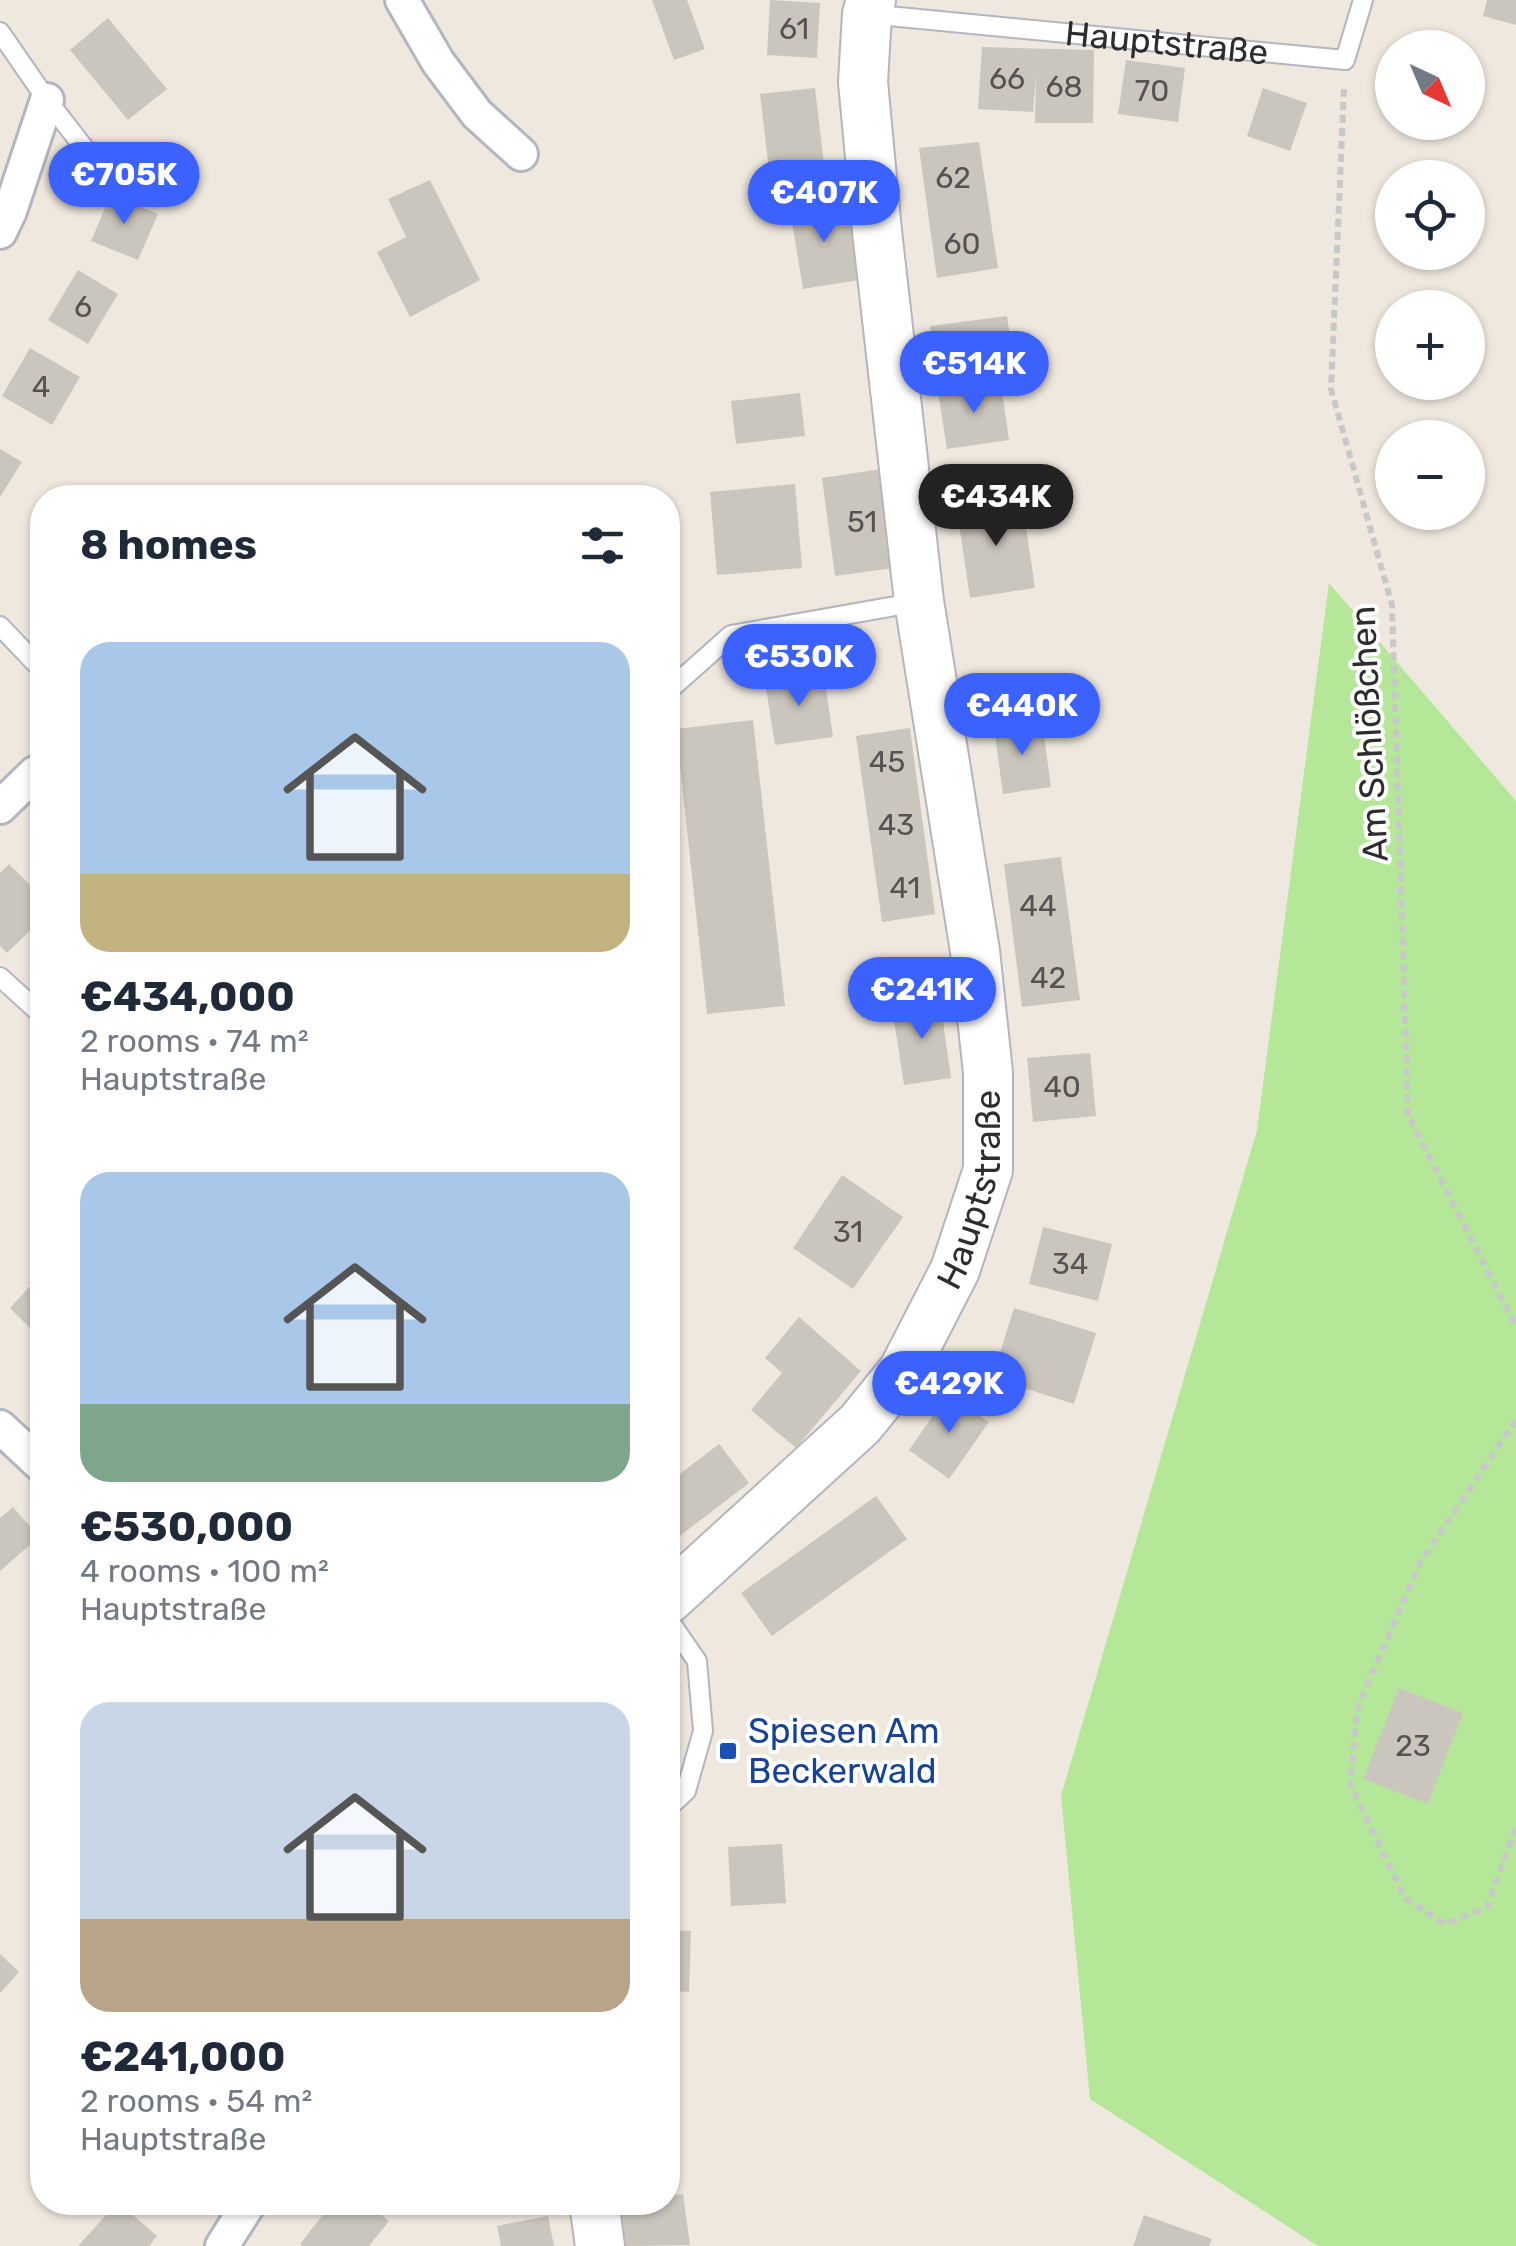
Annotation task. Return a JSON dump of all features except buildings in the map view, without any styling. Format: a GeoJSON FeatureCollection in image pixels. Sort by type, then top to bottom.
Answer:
{"type":"FeatureCollection","features":[{"type":"Feature","properties":{"kind":"street"},"geometry":{"type":"LineString","coordinates":[[402,0],[438,62],[476,114],[521,154]]}},
{"type":"Feature","properties":{"kind":"street","name":"Hauptstraße"},"geometry":{"type":"LineString","coordinates":[[680,1606],[860,1424],[903,1371],[956,1270],[988,1170],[988,1073],[976,951],[919,602],[879,251],[863,82],[869,7]]}},
{"type":"Feature","properties":{"kind":"street"},"geometry":{"type":"LineString","coordinates":[[0,232],[47,100]]}},
{"type":"Feature","properties":{"kind":"street"},"geometry":{"type":"LineString","coordinates":[[0,808],[30,778]]}},
{"type":"Feature","properties":{"kind":"street"},"geometry":{"type":"LineString","coordinates":[[0,1426],[30,1455]]}},
{"type":"Feature","properties":{"kind":"street"},"geometry":{"type":"LineString","coordinates":[[222,2246],[242,2215]]}},
{"type":"Feature","properties":{"kind":"street"},"geometry":{"type":"LineString","coordinates":[[596,2215],[600,2246]]}},
{"type":"Feature","properties":{"kind":"lane"},"geometry":{"type":"LineString","coordinates":[[1345,60],[1363,0]]}},
{"type":"Feature","properties":{"kind":"lane","name":"Hauptstraße"},"geometry":{"type":"LineString","coordinates":[[869,7],[1345,60]]}},
{"type":"Feature","properties":{"kind":"lane"},"geometry":{"type":"LineString","coordinates":[[0,32],[85,149]]}},
{"type":"Feature","properties":{"kind":"lane"},"geometry":{"type":"LineString","coordinates":[[680,680],[731,634],[919,602]]}},
{"type":"Feature","properties":{"kind":"lane"},"geometry":{"type":"LineString","coordinates":[[0,626],[30,657]]}},
{"type":"Feature","properties":{"kind":"lane"},"geometry":{"type":"LineString","coordinates":[[0,977],[30,1004]]}},
{"type":"Feature","properties":{"kind":"lane"},"geometry":{"type":"LineString","coordinates":[[680,1634],[696,1662],[703,1731],[686,1792],[680,1797]]}},
{"type":"Feature","properties":{"kind":"path","name":"Am Schlößchen"},"geometry":{"type":"LineString","coordinates":[[1345,60],[1331,388],[1392,605],[1408,1114],[1516,1328]]}},
{"type":"Feature","properties":{"kind":"path"},"geometry":{"type":"LineString","coordinates":[[1516,1420],[1420,1563],[1358,1706],[1350,1784],[1405,1898],[1446,1924],[1487,1907],[1516,1828]]}},
{"type":"Feature","properties":{"kind":"green space"},"geometry":{"type":"Polygon","coordinates":[[[1329,583],[1516,801],[1516,2246],[1318,2246],[1090,2099],[1061,1796],[1257,1130],[1329,583]]]}},
{"type":"Feature","properties":{"kind":"place","name":"Spiesen Am Beckerwald"},"geometry":{"type":"Point","coordinates":[728,1751]}}]}
